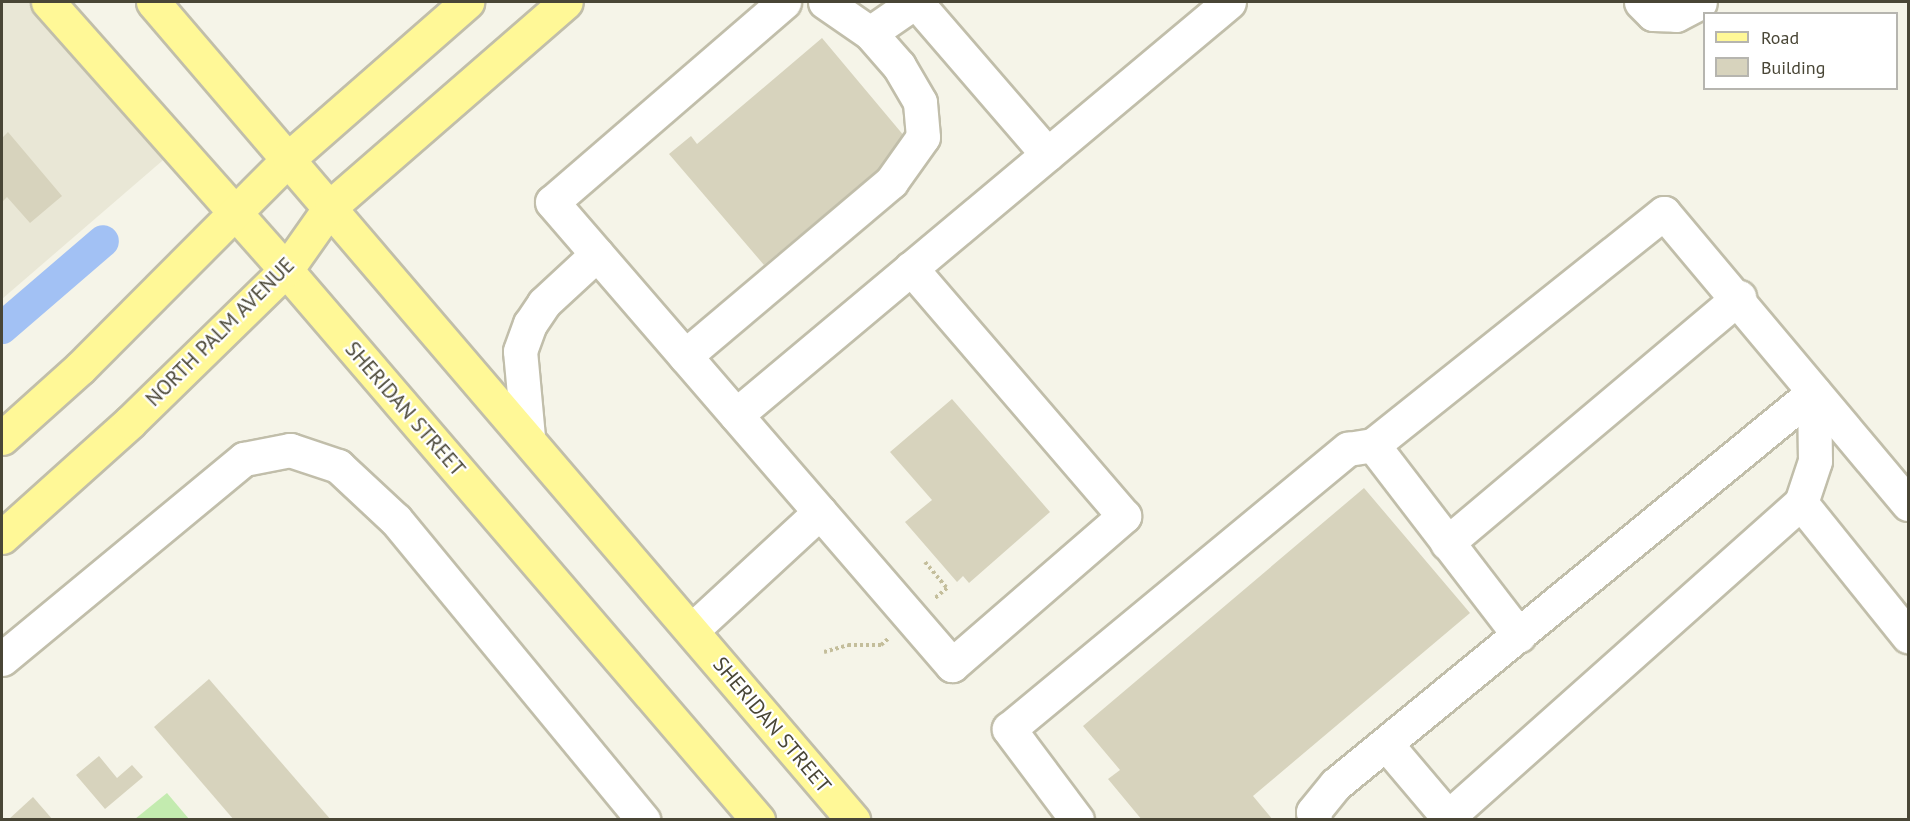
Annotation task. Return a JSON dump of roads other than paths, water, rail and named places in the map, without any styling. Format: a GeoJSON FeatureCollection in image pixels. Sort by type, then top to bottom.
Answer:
{"type":"FeatureCollection","features":[{"type":"Feature","properties":{"kind":"main road","name":"SHERIDAN STREET"},"geometry":{"type":"LineString","coordinates":[[48,2],[233,215],[286,270],[758,819]]}},
{"type":"Feature","properties":{"kind":"main road","name":"SHERIDAN STREET"},"geometry":{"type":"LineString","coordinates":[[153,2],[290,158],[853,819]]}},
{"type":"Feature","properties":{"kind":"main road"},"geometry":{"type":"LineString","coordinates":[[2,438],[80,368],[290,158],[467,2]]}},
{"type":"Feature","properties":{"kind":"main road","name":"NORTH PALM AVENUE"},"geometry":{"type":"LineString","coordinates":[[2,537],[130,422],[286,270],[331,206],[566,2]]}},
{"type":"Feature","properties":{"kind":"lane"},"geometry":{"type":"LineString","coordinates":[[784,2],[552,202],[952,665],[1124,516],[911,268]]}},
{"type":"Feature","properties":{"kind":"lane"},"geometry":{"type":"LineString","coordinates":[[685,356],[891,182],[914,154],[923,137],[920,102],[898,66],[870,33],[825,2]]}},
{"type":"Feature","properties":{"kind":"lane"},"geometry":{"type":"LineString","coordinates":[[870,33],[916,2],[1047,154]]}},
{"type":"Feature","properties":{"kind":"lane"},"geometry":{"type":"LineString","coordinates":[[736,415],[1229,2]]}},
{"type":"Feature","properties":{"kind":"lane"},"geometry":{"type":"LineString","coordinates":[[1641,2],[1653,14],[1676,15],[1700,2]]}},
{"type":"Feature","properties":{"kind":"lane"},"geometry":{"type":"LineString","coordinates":[[1077,819],[1009,729],[1348,449],[1373,445],[1664,213],[1739,297],[1814,392],[1908,504]]}},
{"type":"Feature","properties":{"kind":"lane"},"geometry":{"type":"LineString","coordinates":[[528,436],[520,351],[530,324],[544,303],[597,254]]}},
{"type":"Feature","properties":{"kind":"lane"},"geometry":{"type":"LineString","coordinates":[[1447,543],[1739,297]]}},
{"type":"Feature","properties":{"kind":"lane"},"geometry":{"type":"LineString","coordinates":[[1386,744],[1448,817],[1801,503],[1815,461],[1814,392]]}},
{"type":"Feature","properties":{"kind":"lane"},"geometry":{"type":"LineString","coordinates":[[1315,819],[1313,813],[1336,784],[1814,392]]}},
{"type":"Feature","properties":{"kind":"lane"},"geometry":{"type":"LineString","coordinates":[[1373,445],[1519,634]]}},
{"type":"Feature","properties":{"kind":"lane"},"geometry":{"type":"LineString","coordinates":[[2,659],[244,459],[290,450],[338,466],[396,520],[643,819]]}},
{"type":"Feature","properties":{"kind":"lane"},"geometry":{"type":"LineString","coordinates":[[1801,503],[1908,636]]}},
{"type":"Feature","properties":{"kind":"lane"},"geometry":{"type":"LineString","coordinates":[[692,630],[820,512]]}},
{"type":"Feature","properties":{"kind":"waterway"},"geometry":{"type":"LineString","coordinates":[[2,328],[103,241]]}}]}
